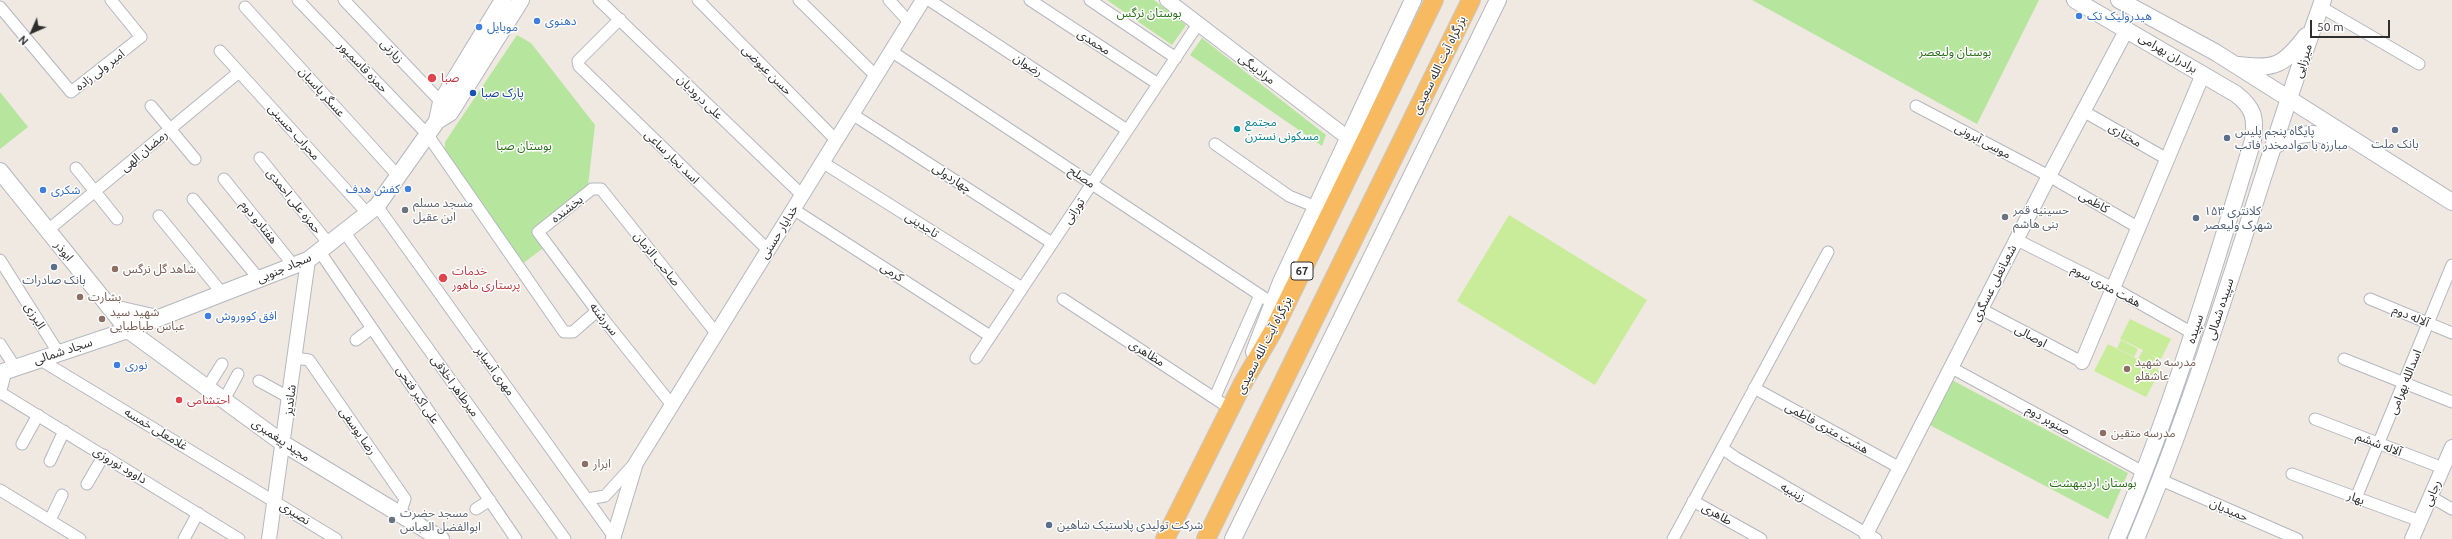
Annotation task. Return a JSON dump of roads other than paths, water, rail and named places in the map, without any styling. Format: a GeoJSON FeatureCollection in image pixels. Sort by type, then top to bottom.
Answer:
{"type":"FeatureCollection","features":[{"type":"Feature","properties":{"kind":"highway","name":"بزرگراه آیت الله سعیدی"},"geometry":{"type":"LineString","coordinates":[[1165,539],[1243,383],[1273,330],[1434,0]]}},
{"type":"Feature","properties":{"kind":"highway","name":"بزرگراه آیت الله سعیدی"},"geometry":{"type":"LineString","coordinates":[[1206,539],[1471,0]]}},
{"type":"Feature","properties":{"kind":"main road"},"geometry":{"type":"LineString","coordinates":[[1243,383],[1266,299],[1316,207],[1413,0]]}},
{"type":"Feature","properties":{"kind":"main road"},"geometry":{"type":"LineString","coordinates":[[1234,539],[1498,0]]}},
{"type":"Feature","properties":{"kind":"main road","name":"برادران بهرامی"},"geometry":{"type":"LineString","coordinates":[[2076,0],[2236,94],[2247,102],[2254,113]]}},
{"type":"Feature","properties":{"kind":"main road","name":"برادران بهرامی"},"geometry":{"type":"LineString","coordinates":[[2119,0],[2229,62],[2376,155]]}},
{"type":"Feature","properties":{"kind":"main road","name":"سجاد جنوبی"},"geometry":{"type":"LineString","coordinates":[[128,330],[259,279],[313,255],[345,233],[373,210],[399,177],[442,112],[508,3]]}},
{"type":"Feature","properties":{"kind":"main road","name":"میرزایی"},"geometry":{"type":"LineString","coordinates":[[2290,100],[2322,3]]}},
{"type":"Feature","properties":{"kind":"main road"},"geometry":{"type":"LineString","coordinates":[[2206,76],[2221,77],[2230,72],[2231,67],[2229,62],[2262,67],[2283,62],[2292,55],[2314,25]]}},
{"type":"Feature","properties":{"kind":"main road","name":"سپیده شمالی"},"geometry":{"type":"LineString","coordinates":[[2136,539],[2161,480],[2290,100]]}},
{"type":"Feature","properties":{"kind":"main road","name":"سپیده"},"geometry":{"type":"LineString","coordinates":[[2117,539],[2145,473],[2194,334],[2253,140],[2254,113]]}},
{"type":"Feature","properties":{"kind":"main road"},"geometry":{"type":"LineString","coordinates":[[2274,146],[2288,138],[2305,133],[2325,134],[2376,155],[2452,202]]}},
{"type":"Feature","properties":{"kind":"main road","name":"ابوذر"},"geometry":{"type":"LineString","coordinates":[[0,171],[128,330]]}},
{"type":"Feature","properties":{"kind":"main road"},"geometry":{"type":"LineString","coordinates":[[2206,295],[2223,300]]}},
{"type":"Feature","properties":{"kind":"main road"},"geometry":{"type":"LineString","coordinates":[[110,307],[158,318]]}},
{"type":"Feature","properties":{"kind":"main road","name":"سجاد شمالی"},"geometry":{"type":"LineString","coordinates":[[7,370],[128,330]]}},
{"type":"Feature","properties":{"kind":"main road","name":"مجید پیغمبری"},"geometry":{"type":"LineString","coordinates":[[128,330],[284,444],[440,539]]}},
{"type":"Feature","properties":{"kind":"main road"},"geometry":{"type":"LineString","coordinates":[[2168,408],[2184,414]]}},
{"type":"Feature","properties":{"kind":"street","name":"امیر ولی زاده"},"geometry":{"type":"LineString","coordinates":[[0,7],[71,92],[141,37],[111,0]]}},
{"type":"Feature","properties":{"kind":"street","name":"حمزه قاسمپور"},"geometry":{"type":"LineString","coordinates":[[298,0],[427,134],[564,332],[569,333],[597,311]]}},
{"type":"Feature","properties":{"kind":"street","name":"زیارتی"},"geometry":{"type":"LineString","coordinates":[[344,0],[442,112]]}},
{"type":"Feature","properties":{"kind":"street","name":"علی درودیان"},"geometry":{"type":"LineString","coordinates":[[599,0],[802,195]]}},
{"type":"Feature","properties":{"kind":"street","name":"حسن عیوضی"},"geometry":{"type":"LineString","coordinates":[[698,0],[836,140]]}},
{"type":"Feature","properties":{"kind":"street"},"geometry":{"type":"LineString","coordinates":[[799,0],[876,76]]}},
{"type":"Feature","properties":{"kind":"street"},"geometry":{"type":"LineString","coordinates":[[889,0],[909,22]]}},
{"type":"Feature","properties":{"kind":"street","name":"خدایار حسنی"},"geometry":{"type":"LineString","coordinates":[[587,499],[605,496],[636,463],[923,0]]}},
{"type":"Feature","properties":{"kind":"street","name":"رضوان"},"geometry":{"type":"LineString","coordinates":[[929,0],[1127,130]]}},
{"type":"Feature","properties":{"kind":"street","name":"محمدی"},"geometry":{"type":"LineString","coordinates":[[1030,0],[1158,84]]}},
{"type":"Feature","properties":{"kind":"street"},"geometry":{"type":"LineString","coordinates":[[1090,0],[1176,58]]}},
{"type":"Feature","properties":{"kind":"street","name":"مرادبیگی"},"geometry":{"type":"LineString","coordinates":[[1167,0],[1348,138]]}},
{"type":"Feature","properties":{"kind":"street"},"geometry":{"type":"LineString","coordinates":[[2322,3],[2420,64]]}},
{"type":"Feature","properties":{"kind":"street","name":"عسگر پاسبان"},"geometry":{"type":"LineString","coordinates":[[245,7],[399,177]]}},
{"type":"Feature","properties":{"kind":"street","name":"اسد نجار ساعی"},"geometry":{"type":"LineString","coordinates":[[620,20],[578,63],[768,250]]}},
{"type":"Feature","properties":{"kind":"street","name":"تورانی"},"geometry":{"type":"LineString","coordinates":[[976,358],[1198,24]]}},
{"type":"Feature","properties":{"kind":"street","name":"شعبانعلی عسگری"},"geometry":{"type":"LineString","coordinates":[[1868,537],[1950,367],[2127,29]]}},
{"type":"Feature","properties":{"kind":"street","name":"محراب حسینی"},"geometry":{"type":"LineString","coordinates":[[220,51],[373,210]]}},
{"type":"Feature","properties":{"kind":"street","name":"مصلح"},"geometry":{"type":"LineString","coordinates":[[891,51],[1266,299]]}},
{"type":"Feature","properties":{"kind":"street","name":"رمضان الهی"},"geometry":{"type":"LineString","coordinates":[[48,230],[239,72]]}},
{"type":"Feature","properties":{"kind":"street"},"geometry":{"type":"LineString","coordinates":[[2082,362],[2167,159],[2206,76]]}},
{"type":"Feature","properties":{"kind":"street"},"geometry":{"type":"LineString","coordinates":[[151,106],[195,159]]}},
{"type":"Feature","properties":{"kind":"street","name":"موسی آبرونی"},"geometry":{"type":"LineString","coordinates":[[1916,106],[2049,176]]}},
{"type":"Feature","properties":{"kind":"street","name":"مختاری"},"geometry":{"type":"LineString","coordinates":[[2083,111],[2167,159]]}},
{"type":"Feature","properties":{"kind":"street","name":"چهاردولی"},"geometry":{"type":"LineString","coordinates":[[852,114],[1052,243]]}},
{"type":"Feature","properties":{"kind":"street"},"geometry":{"type":"LineString","coordinates":[[1215,144],[1289,196],[1316,207]]}},
{"type":"Feature","properties":{"kind":"street","name":"حمزه علی احمدی"},"geometry":{"type":"LineString","coordinates":[[260,158],[313,255]]}},
{"type":"Feature","properties":{"kind":"street","name":"تاجدینی"},"geometry":{"type":"LineString","coordinates":[[822,162],[1022,288]]}},
{"type":"Feature","properties":{"kind":"street"},"geometry":{"type":"LineString","coordinates":[[76,168],[117,219]]}},
{"type":"Feature","properties":{"kind":"street","name":"کاظمی"},"geometry":{"type":"LineString","coordinates":[[2049,176],[2139,228]]}},
{"type":"Feature","properties":{"kind":"street","name":"هفتادو دوم"},"geometry":{"type":"LineString","coordinates":[[224,179],[313,255]]}},
{"type":"Feature","properties":{"kind":"street","name":"بخشنده"},"geometry":{"type":"LineString","coordinates":[[538,232],[592,189],[597,188]]}},
{"type":"Feature","properties":{"kind":"street","name":"صاحب الزمان"},"geometry":{"type":"LineString","coordinates":[[597,188],[601,189],[716,333]]}},
{"type":"Feature","properties":{"kind":"street"},"geometry":{"type":"LineString","coordinates":[[193,199],[259,279]]}},
{"type":"Feature","properties":{"kind":"street","name":"کرمی"},"geometry":{"type":"LineString","coordinates":[[793,209],[990,336]]}},
{"type":"Feature","properties":{"kind":"street","name":"مهری آسیابر"},"geometry":{"type":"LineString","coordinates":[[373,210],[587,499],[613,538]]}},
{"type":"Feature","properties":{"kind":"street"},"geometry":{"type":"LineString","coordinates":[[159,216],[222,293]]}},
{"type":"Feature","properties":{"kind":"street","name":"سررشته"},"geometry":{"type":"LineString","coordinates":[[538,232],[597,311],[672,405]]}},
{"type":"Feature","properties":{"kind":"street","name":"میرطاهر اخلاقی"},"geometry":{"type":"LineString","coordinates":[[345,233],[566,539]]}},
{"type":"Feature","properties":{"kind":"street","name":"هفت متری سوم"},"geometry":{"type":"LineString","coordinates":[[2016,240],[2113,288],[2194,334]]}},
{"type":"Feature","properties":{"kind":"street"},"geometry":{"type":"LineString","coordinates":[[1673,539],[1828,252]]}},
{"type":"Feature","properties":{"kind":"street","name":"علی اکبر فتحی"},"geometry":{"type":"LineString","coordinates":[[313,255],[372,328],[516,539]]}},
{"type":"Feature","properties":{"kind":"street","name":"شاندیز"},"geometry":{"type":"LineString","coordinates":[[269,539],[273,499],[284,444],[295,358],[313,255]]}},
{"type":"Feature","properties":{"kind":"street","name":"البرزی"},"geometry":{"type":"LineString","coordinates":[[0,260],[58,352]]}},
{"type":"Feature","properties":{"kind":"street","name":"اسدالله بهرامی"},"geometry":{"type":"LineString","coordinates":[[2356,498],[2452,265]]}},
{"type":"Feature","properties":{"kind":"street","name":"آلاله دوم"},"geometry":{"type":"LineString","coordinates":[[2370,298],[2452,333]]}},
{"type":"Feature","properties":{"kind":"street","name":"مظاهری"},"geometry":{"type":"LineString","coordinates":[[1063,299],[1215,396],[1231,409]]}},
{"type":"Feature","properties":{"kind":"street"},"geometry":{"type":"LineString","coordinates":[[1215,396],[1266,299]]}},
{"type":"Feature","properties":{"kind":"street","name":"اوصالی"},"geometry":{"type":"LineString","coordinates":[[1981,309],[2082,362]]}},
{"type":"Feature","properties":{"kind":"street"},"geometry":{"type":"LineString","coordinates":[[356,340],[372,328]]}},
{"type":"Feature","properties":{"kind":"street"},"geometry":{"type":"LineString","coordinates":[[0,344],[7,370],[0,393]]}},
{"type":"Feature","properties":{"kind":"street","name":"رضا یوسفی"},"geometry":{"type":"LineString","coordinates":[[295,358],[309,360],[405,499],[400,514]]}},
{"type":"Feature","properties":{"kind":"street","name":"غلامعلی خمسه"},"geometry":{"type":"LineString","coordinates":[[39,359],[273,499]]}},
{"type":"Feature","properties":{"kind":"street"},"geometry":{"type":"LineString","coordinates":[[2344,359],[2452,402]]}},
{"type":"Feature","properties":{"kind":"street"},"geometry":{"type":"LineString","coordinates":[[207,388],[222,364]]}},
{"type":"Feature","properties":{"kind":"street","name":"صنوبر دوم"},"geometry":{"type":"LineString","coordinates":[[1950,367],[2145,473]]}},
{"type":"Feature","properties":{"kind":"street"},"geometry":{"type":"LineString","coordinates":[[224,400],[238,374]]}},
{"type":"Feature","properties":{"kind":"street"},"geometry":{"type":"LineString","coordinates":[[258,381],[290,398]]}},
{"type":"Feature","properties":{"kind":"street","name":"هشت متری فاطمی"},"geometry":{"type":"LineString","coordinates":[[1754,388],[1900,468]]}},
{"type":"Feature","properties":{"kind":"street","name":"داوود نوروزی"},"geometry":{"type":"LineString","coordinates":[[0,393],[104,455],[239,539]]}},
{"type":"Feature","properties":{"kind":"street"},"geometry":{"type":"LineString","coordinates":[[22,444],[38,415]]}},
{"type":"Feature","properties":{"kind":"street","name":"آلاله ششم"},"geometry":{"type":"LineString","coordinates":[[2315,419],[2379,445],[2443,468]]}},
{"type":"Feature","properties":{"kind":"street"},"geometry":{"type":"LineString","coordinates":[[50,461],[64,431]]}},
{"type":"Feature","properties":{"kind":"street","name":"رجایی"},"geometry":{"type":"LineString","coordinates":[[2412,539],[2452,447]]}},
{"type":"Feature","properties":{"kind":"street","name":"زینبیه"},"geometry":{"type":"LineString","coordinates":[[1722,448],[1736,458],[1868,537]]}},
{"type":"Feature","properties":{"kind":"street"},"geometry":{"type":"LineString","coordinates":[[87,484],[104,455]]}},
{"type":"Feature","properties":{"kind":"street","name":"خدایار حسنی"},"geometry":{"type":"LineString","coordinates":[[613,538],[636,463]]}},
{"type":"Feature","properties":{"kind":"street","name":"بهار"},"geometry":{"type":"LineString","coordinates":[[2292,474],[2420,521]]}},
{"type":"Feature","properties":{"kind":"street","name":"حمیدیان"},"geometry":{"type":"LineString","coordinates":[[2161,480],[2298,539]]}},
{"type":"Feature","properties":{"kind":"street"},"geometry":{"type":"LineString","coordinates":[[0,490],[80,539]]}},
{"type":"Feature","properties":{"kind":"street"},"geometry":{"type":"LineString","coordinates":[[50,520],[62,495]]}},
{"type":"Feature","properties":{"kind":"street"},"geometry":{"type":"LineString","coordinates":[[2430,497],[2452,509]]}},
{"type":"Feature","properties":{"kind":"street","name":"نصیری"},"geometry":{"type":"LineString","coordinates":[[273,499],[336,539]]}},
{"type":"Feature","properties":{"kind":"street"},"geometry":{"type":"LineString","coordinates":[[476,509],[490,500]]}},
{"type":"Feature","properties":{"kind":"street","name":"طاهری"},"geometry":{"type":"LineString","coordinates":[[1693,501],[1761,539]]}},
{"type":"Feature","properties":{"kind":"street"},"geometry":{"type":"LineString","coordinates":[[184,539],[198,513]]}},
{"type":"Feature","properties":{"kind":"place","name":"هیدرولیک تک"},"geometry":{"type":"Point","coordinates":[2079,16]}},
{"type":"Feature","properties":{"kind":"place","name":"دهنوی"},"geometry":{"type":"Point","coordinates":[537,21]}},
{"type":"Feature","properties":{"kind":"place","name":"موبایل"},"geometry":{"type":"Point","coordinates":[479,27]}},
{"type":"Feature","properties":{"kind":"place","name":"صبا"},"geometry":{"type":"Point","coordinates":[432,78]}},
{"type":"Feature","properties":{"kind":"place","name":"پارک صبا"},"geometry":{"type":"Point","coordinates":[473,93]}},
{"type":"Feature","properties":{"kind":"place","name":"مجتمع مسکونی نسترن"},"geometry":{"type":"Point","coordinates":[1237,129]}},
{"type":"Feature","properties":{"kind":"place","name":"بانک ملت"},"geometry":{"type":"Point","coordinates":[2395,130]}},
{"type":"Feature","properties":{"kind":"place","name":"پایگاه پنجم پلیس مبارزه با موادمخدر فاتب"},"geometry":{"type":"Point","coordinates":[2227,138]}},
{"type":"Feature","properties":{"kind":"place","name":"کفش هدف"},"geometry":{"type":"Point","coordinates":[408,189]}},
{"type":"Feature","properties":{"kind":"place","name":"شکری"},"geometry":{"type":"Point","coordinates":[43,190]}},
{"type":"Feature","properties":{"kind":"place","name":"مسجد مسلم ابن عقیل"},"geometry":{"type":"Point","coordinates":[405,210]}},
{"type":"Feature","properties":{"kind":"place","name":"حسینیه قمر بنی هاشم"},"geometry":{"type":"Point","coordinates":[2005,217]}},
{"type":"Feature","properties":{"kind":"place","name":"کلانتری ۱۵۳ شهرک ولیعصر"},"geometry":{"type":"Point","coordinates":[2196,218]}},
{"type":"Feature","properties":{"kind":"place","name":"بانک صادرات"},"geometry":{"type":"Point","coordinates":[54,267]}},
{"type":"Feature","properties":{"kind":"place","name":"شاهد گل نرگس"},"geometry":{"type":"Point","coordinates":[115,269]}},
{"type":"Feature","properties":{"kind":"place","name":"خدمات پرستاری ماهور"},"geometry":{"type":"Point","coordinates":[443,278]}},
{"type":"Feature","properties":{"kind":"place","name":"بشارت"},"geometry":{"type":"Point","coordinates":[80,297]}},
{"type":"Feature","properties":{"kind":"place","name":"افق کووروش"},"geometry":{"type":"Point","coordinates":[208,316]}},
{"type":"Feature","properties":{"kind":"place","name":"شهید سید عباس طباطبایی"},"geometry":{"type":"Point","coordinates":[102,319]}},
{"type":"Feature","properties":{"kind":"place","name":"نوری"},"geometry":{"type":"Point","coordinates":[117,365]}},
{"type":"Feature","properties":{"kind":"place","name":"مدرسه شهید عاشقلو"},"geometry":{"type":"Point","coordinates":[2127,369]}},
{"type":"Feature","properties":{"kind":"place","name":"احتشامی"},"geometry":{"type":"Point","coordinates":[179,400]}},
{"type":"Feature","properties":{"kind":"place","name":"مدرسه متقین"},"geometry":{"type":"Point","coordinates":[2103,433]}},
{"type":"Feature","properties":{"kind":"place","name":"ابرار"},"geometry":{"type":"Point","coordinates":[585,464]}},
{"type":"Feature","properties":{"kind":"place","name":"مسجد حضرت ابوالفضل العباس"},"geometry":{"type":"Point","coordinates":[392,520]}},
{"type":"Feature","properties":{"kind":"place","name":"شرکت تولیدی پلاستیک شاهین"},"geometry":{"type":"Point","coordinates":[1049,525]}},
{"type":"Feature","properties":{"kind":"park label","name":"بوستان نرگس"},"geometry":{"type":"Point","coordinates":[1149,13]}},
{"type":"Feature","properties":{"kind":"park label","name":"بوستان ولیعصر"},"geometry":{"type":"Point","coordinates":[1955,52]}},
{"type":"Feature","properties":{"kind":"park label","name":"بوستان صبا"},"geometry":{"type":"Point","coordinates":[524,146]}},
{"type":"Feature","properties":{"kind":"park label","name":"بوستان اردیبهشت"},"geometry":{"type":"Point","coordinates":[2093,483]}}]}
